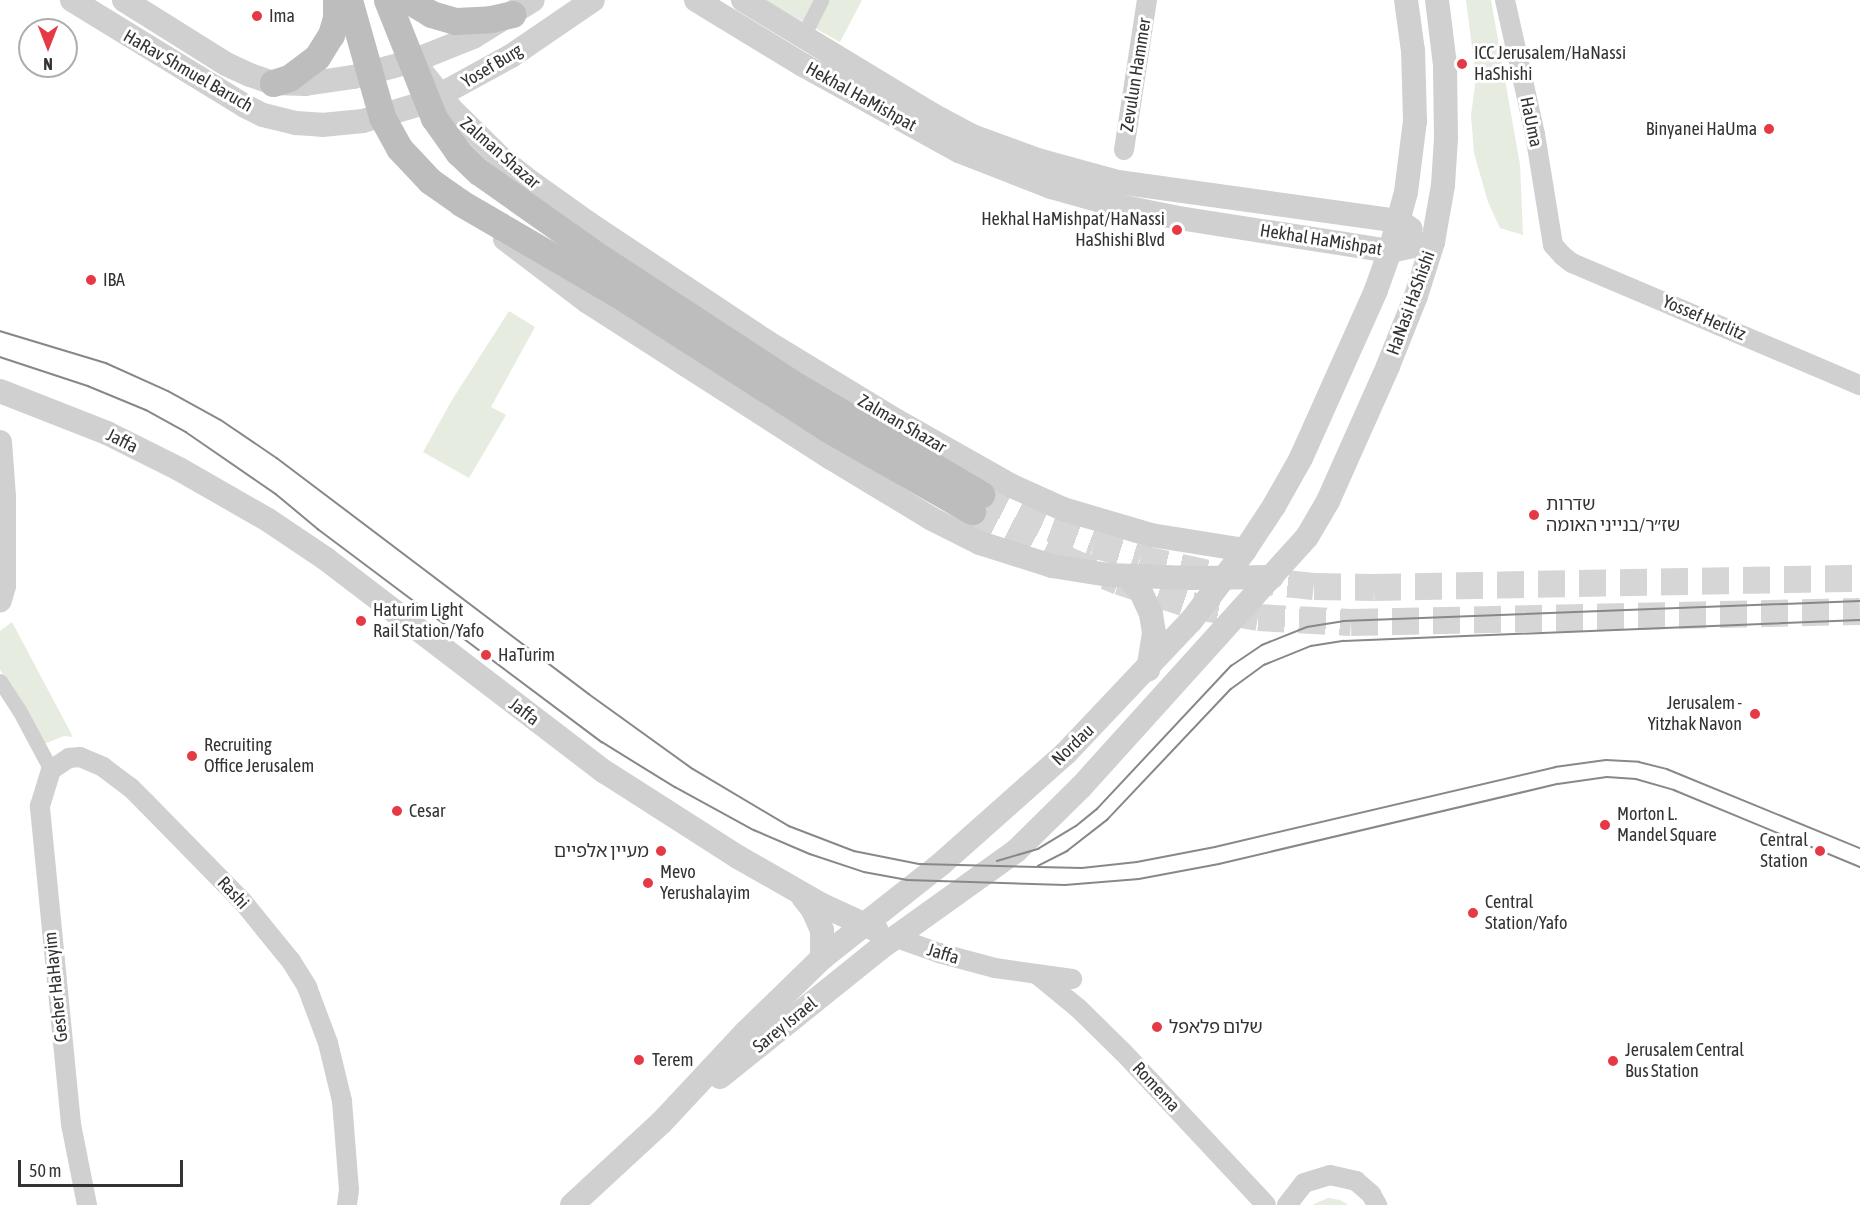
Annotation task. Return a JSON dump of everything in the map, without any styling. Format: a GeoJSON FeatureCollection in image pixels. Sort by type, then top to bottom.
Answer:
{"type":"FeatureCollection","features":[{"type":"Feature","properties":{"kind":"main road"},"geometry":{"type":"LineString","coordinates":[[273,83],[289,78],[317,57],[331,35],[336,17],[336,0]]}},
{"type":"Feature","properties":{"kind":"main road","name":"Zalman Shazar"},"geometry":{"type":"LineString","coordinates":[[349,0],[382,117],[399,148],[430,181],[461,203],[614,292],[819,424],[976,502],[795,385],[504,191],[458,152],[442,131],[433,99],[413,61],[387,0]]}},
{"type":"Feature","properties":{"kind":"main road"},"geometry":{"type":"LineString","coordinates":[[408,0],[431,14],[456,21],[491,20],[522,7]]}},
{"type":"Feature","properties":{"kind":"street","name":"HaRav Shmuel Baruch"},"geometry":{"type":"LineString","coordinates":[[72,0],[220,93],[263,115],[296,123],[322,124],[382,117]]}},
{"type":"Feature","properties":{"kind":"street","name":"HaRav Shmuel Baruch"},"geometry":{"type":"LineString","coordinates":[[124,0],[225,64],[273,83],[305,84],[369,74],[413,61]]}},
{"type":"Feature","properties":{"kind":"street","name":"Yosef Burg"},"geometry":{"type":"LineString","coordinates":[[382,117],[433,99],[511,56],[593,0]]}},
{"type":"Feature","properties":{"kind":"street","name":"Hekhal HaMishpat"},"geometry":{"type":"LineString","coordinates":[[696,0],[881,109],[959,151],[1014,174],[1119,206],[1390,251],[1433,242]]}},
{"type":"Feature","properties":{"kind":"street","name":"Hekhal HaMishpat"},"geometry":{"type":"LineString","coordinates":[[743,0],[933,115],[972,135],[1038,160],[1129,184],[1399,221],[1433,242]]}},
{"type":"Feature","properties":{"kind":"street"},"geometry":{"type":"LineString","coordinates":[[807,28],[821,0]]}},
{"type":"Feature","properties":{"kind":"street","name":"Zevulun Hammer"},"geometry":{"type":"LineString","coordinates":[[1124,150],[1147,0]]}},
{"type":"Feature","properties":{"kind":"street","name":"HaNasi HaShishi"},"geometry":{"type":"LineString","coordinates":[[1245,550],[1285,487],[1313,432],[1376,290],[1399,221],[1412,153],[1415,121],[1413,51],[1406,0]]}},
{"type":"Feature","properties":{"kind":"street","name":"HaNasi HaShishi"},"geometry":{"type":"LineString","coordinates":[[1272,577],[1307,537],[1328,501],[1388,366],[1416,296],[1433,242],[1443,185],[1446,139],[1445,65],[1437,0]]}},
{"type":"Feature","properties":{"kind":"street","name":"HaUma"},"geometry":{"type":"LineString","coordinates":[[1505,0],[1535,134],[1553,245]]}},
{"type":"Feature","properties":{"kind":"street","name":"Yosef Burg"},"geometry":{"type":"LineString","coordinates":[[413,61],[473,37],[522,7]]}},
{"type":"Feature","properties":{"kind":"street","name":"Zalman Shazar"},"geometry":{"type":"LineString","coordinates":[[433,99],[505,162],[588,223],[766,342],[969,462],[1063,509],[1107,524],[1179,541],[1245,550]]}},
{"type":"Feature","properties":{"kind":"street","name":"Zalman Shazar"},"geometry":{"type":"LineString","coordinates":[[461,203],[549,275],[588,302],[831,458],[932,519],[980,543],[1052,566],[1127,576],[1272,577]]}},
{"type":"Feature","properties":{"kind":"street","name":"Yossef Herlitz"},"geometry":{"type":"LineString","coordinates":[[1553,245],[1572,263],[1860,385]]}},
{"type":"Feature","properties":{"kind":"street","name":"Jaffa"},"geometry":{"type":"LineString","coordinates":[[0,391],[107,433],[179,469],[268,520],[326,559],[605,771],[677,820],[800,893],[869,919],[959,959],[1039,976],[1072,979]]}},
{"type":"Feature","properties":{"kind":"street"},"geometry":{"type":"LineString","coordinates":[[0,442],[4,497],[4,586],[0,600]]}},
{"type":"Feature","properties":{"kind":"street","name":"Nordau"},"geometry":{"type":"LineString","coordinates":[[869,919],[941,864],[1066,753],[1148,670],[1191,621],[1245,550]]}},
{"type":"Feature","properties":{"kind":"street"},"geometry":{"type":"LineString","coordinates":[[1127,576],[1140,591],[1151,614],[1154,633],[1148,670]]}},
{"type":"Feature","properties":{"kind":"street","name":"Nordau"},"geometry":{"type":"LineString","coordinates":[[902,933],[982,878],[1016,851],[1081,787],[1272,577]]}},
{"type":"Feature","properties":{"kind":"street"},"geometry":{"type":"LineString","coordinates":[[0,681],[19,710],[51,770]]}},
{"type":"Feature","properties":{"kind":"street","name":"Rashi"},"geometry":{"type":"LineString","coordinates":[[51,770],[69,758],[80,757],[103,767],[130,787],[243,902],[291,961],[307,987],[319,1014],[339,1090],[346,1138],[347,1205]]}},
{"type":"Feature","properties":{"kind":"street","name":"Gesher HaHayim"},"geometry":{"type":"LineString","coordinates":[[51,770],[39,806],[41,839],[71,1124],[87,1205]]}},
{"type":"Feature","properties":{"kind":"street"},"geometry":{"type":"LineString","coordinates":[[800,893],[820,922],[824,940],[822,958]]}},
{"type":"Feature","properties":{"kind":"street","name":"Sarey Israel"},"geometry":{"type":"LineString","coordinates":[[662,1123],[746,1032],[822,958],[869,919]]}},
{"type":"Feature","properties":{"kind":"street","name":"Sarey Israel"},"geometry":{"type":"LineString","coordinates":[[572,1205],[662,1123],[902,933]]}},
{"type":"Feature","properties":{"kind":"street","name":"Romema"},"geometry":{"type":"LineString","coordinates":[[1039,976],[1078,1008],[1123,1052],[1266,1205]]}},
{"type":"Feature","properties":{"kind":"street"},"geometry":{"type":"LineString","coordinates":[[1287,1205],[1304,1183],[1323,1175],[1336,1175],[1361,1184],[1377,1205]]}},
{"type":"Feature","properties":{"kind":"shaded area"},"geometry":{"type":"Polygon","coordinates":[[[764,0],[862,0],[840,42],[764,0]]]}},
{"type":"Feature","properties":{"kind":"shaded area"},"geometry":{"type":"Polygon","coordinates":[[[1466,0],[1491,0],[1520,165],[1523,235],[1500,228],[1488,202],[1474,153],[1471,115],[1476,78],[1466,0]]]}},
{"type":"Feature","properties":{"kind":"shaded area"},"geometry":{"type":"Polygon","coordinates":[[[509,311],[535,327],[491,407],[506,415],[469,478],[423,452],[452,400],[509,311]]]}},
{"type":"Feature","properties":{"kind":"shaded area"},"geometry":{"type":"Polygon","coordinates":[[[12,622],[73,737],[64,736],[44,744],[22,703],[0,670],[0,631],[12,622]]]}},
{"type":"Feature","properties":{"kind":"shaded area"},"geometry":{"type":"Polygon","coordinates":[[[1328,1198],[1340,1200],[1348,1205],[1312,1205],[1328,1198]]]}},
{"type":"Feature","properties":{"kind":"tunnel"},"geometry":{"type":"LineString","coordinates":[[981,494],[1051,528],[1094,544],[1140,558],[1209,573]]}},
{"type":"Feature","properties":{"kind":"tunnel"},"geometry":{"type":"LineString","coordinates":[[972,511],[1068,560],[1119,581],[1192,605],[1258,617],[1351,622],[1860,611]]}},
{"type":"Feature","properties":{"kind":"tunnel"},"geometry":{"type":"LineString","coordinates":[[1247,579],[1314,586],[1374,587],[1860,578]]}},
{"type":"Feature","properties":{"kind":"tram line"},"geometry":{"type":"LineString","coordinates":[[0,331],[106,363],[168,391],[221,420],[277,458],[589,694],[693,769],[789,826],[854,851],[919,864],[1082,868],[1137,862],[1215,847],[1555,767],[1606,760],[1639,762],[1667,769],[1860,848]]}},
{"type":"Feature","properties":{"kind":"tram line"},"geometry":{"type":"LineString","coordinates":[[0,357],[88,386],[146,410],[186,432],[276,494],[318,529],[602,742],[675,787],[754,830],[810,854],[864,872],[907,880],[1065,885],[1139,879],[1219,864],[1558,784],[1607,777],[1636,779],[1674,790],[1860,867]]}},
{"type":"Feature","properties":{"kind":"tram line"},"geometry":{"type":"LineString","coordinates":[[997,861],[1038,849],[1076,826],[1097,809],[1231,666],[1262,645],[1307,627],[1343,621],[1860,601]]}},
{"type":"Feature","properties":{"kind":"tram line"},"geometry":{"type":"LineString","coordinates":[[1038,866],[1067,851],[1107,820],[1231,689],[1264,665],[1311,646],[1344,641],[1860,620]]}},
{"type":"Feature","properties":{"kind":"place","name":"Ima"},"geometry":{"type":"Point","coordinates":[257,16]}},
{"type":"Feature","properties":{"kind":"place","name":"ICC Jerusalem/HaNassi HaShishi"},"geometry":{"type":"Point","coordinates":[1462,64]}},
{"type":"Feature","properties":{"kind":"place","name":"Binyanei HaUma"},"geometry":{"type":"Point","coordinates":[1769,129]}},
{"type":"Feature","properties":{"kind":"place","name":"Hekhal HaMishpat/HaNassi HaShishi Blvd"},"geometry":{"type":"Point","coordinates":[1177,230]}},
{"type":"Feature","properties":{"kind":"place","name":"IBA"},"geometry":{"type":"Point","coordinates":[91,280]}},
{"type":"Feature","properties":{"kind":"place","name":"שדרות שז״ר/בנייני האומה"},"geometry":{"type":"Point","coordinates":[1534,515]}},
{"type":"Feature","properties":{"kind":"place","name":"Haturim Light Rail Station/Yafo"},"geometry":{"type":"Point","coordinates":[361,621]}},
{"type":"Feature","properties":{"kind":"place","name":"HaTurim"},"geometry":{"type":"Point","coordinates":[486,655]}},
{"type":"Feature","properties":{"kind":"place","name":"Jerusalem - Yitzhak Navon"},"geometry":{"type":"Point","coordinates":[1755,714]}},
{"type":"Feature","properties":{"kind":"place","name":"Recruiting Office Jerusalem"},"geometry":{"type":"Point","coordinates":[192,756]}},
{"type":"Feature","properties":{"kind":"place","name":"Cesar"},"geometry":{"type":"Point","coordinates":[397,811]}},
{"type":"Feature","properties":{"kind":"place","name":"Morton L. Mandel Square"},"geometry":{"type":"Point","coordinates":[1605,825]}},
{"type":"Feature","properties":{"kind":"place","name":"מעיין אלפיים"},"geometry":{"type":"Point","coordinates":[661,851]}},
{"type":"Feature","properties":{"kind":"place","name":"Central Station"},"geometry":{"type":"Point","coordinates":[1820,851]}},
{"type":"Feature","properties":{"kind":"place","name":"Mevo Yerushalayim"},"geometry":{"type":"Point","coordinates":[648,883]}},
{"type":"Feature","properties":{"kind":"place","name":"Central Station/Yafo"},"geometry":{"type":"Point","coordinates":[1473,913]}},
{"type":"Feature","properties":{"kind":"place","name":"שלום פלאפל"},"geometry":{"type":"Point","coordinates":[1157,1027]}},
{"type":"Feature","properties":{"kind":"place","name":"Terem"},"geometry":{"type":"Point","coordinates":[639,1060]}},
{"type":"Feature","properties":{"kind":"place","name":"Jerusalem Central Bus Station"},"geometry":{"type":"Point","coordinates":[1613,1061]}}]}
